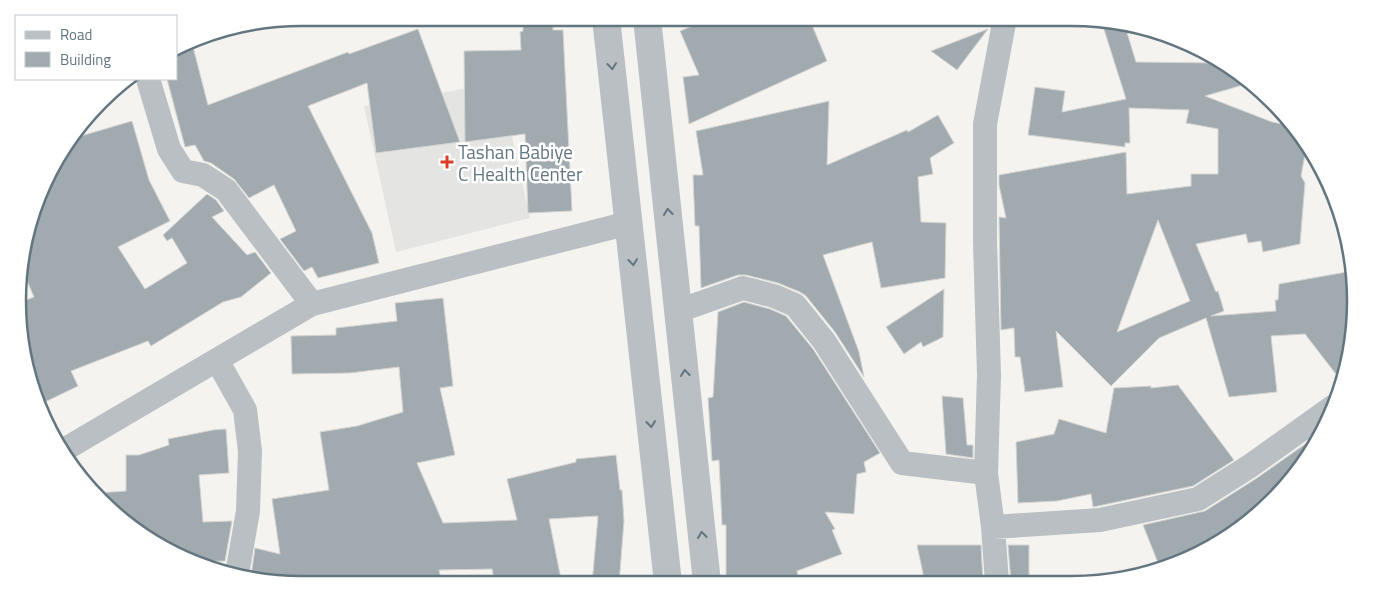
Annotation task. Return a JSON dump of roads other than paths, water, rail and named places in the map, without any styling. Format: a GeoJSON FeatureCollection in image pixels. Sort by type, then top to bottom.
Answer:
{"type":"FeatureCollection","features":[{"type":"Feature","properties":{"kind":"street"},"geometry":{"type":"LineString","coordinates":[[607,26],[667,576]]}},
{"type":"Feature","properties":{"kind":"street"},"geometry":{"type":"LineString","coordinates":[[648,26],[706,576]]}},
{"type":"Feature","properties":{"kind":"street"},"geometry":{"type":"LineString","coordinates":[[997,576],[986,473],[989,375],[985,242],[985,124],[1003,26]]}},
{"type":"Feature","properties":{"kind":"street"},"geometry":{"type":"LineString","coordinates":[[148,80],[168,149],[183,171],[203,175],[226,190],[312,304]]}},
{"type":"Feature","properties":{"kind":"street"},"geometry":{"type":"LineString","coordinates":[[69,447],[312,304],[629,223]]}},
{"type":"Feature","properties":{"kind":"street"},"geometry":{"type":"LineString","coordinates":[[678,311],[743,288],[774,296],[795,305],[824,341],[902,463],[986,473]]}},
{"type":"Feature","properties":{"kind":"street"},"geometry":{"type":"LineString","coordinates":[[217,360],[245,410],[250,451],[248,511],[238,568]]}},
{"type":"Feature","properties":{"kind":"street"},"geometry":{"type":"LineString","coordinates":[[993,527],[1100,520],[1198,500],[1250,466],[1322,415]]}},
{"type":"Feature","properties":{"kind":"place","name":"Tashan Babiye C Health Center"},"geometry":{"type":"Point","coordinates":[447,162]}}]}
